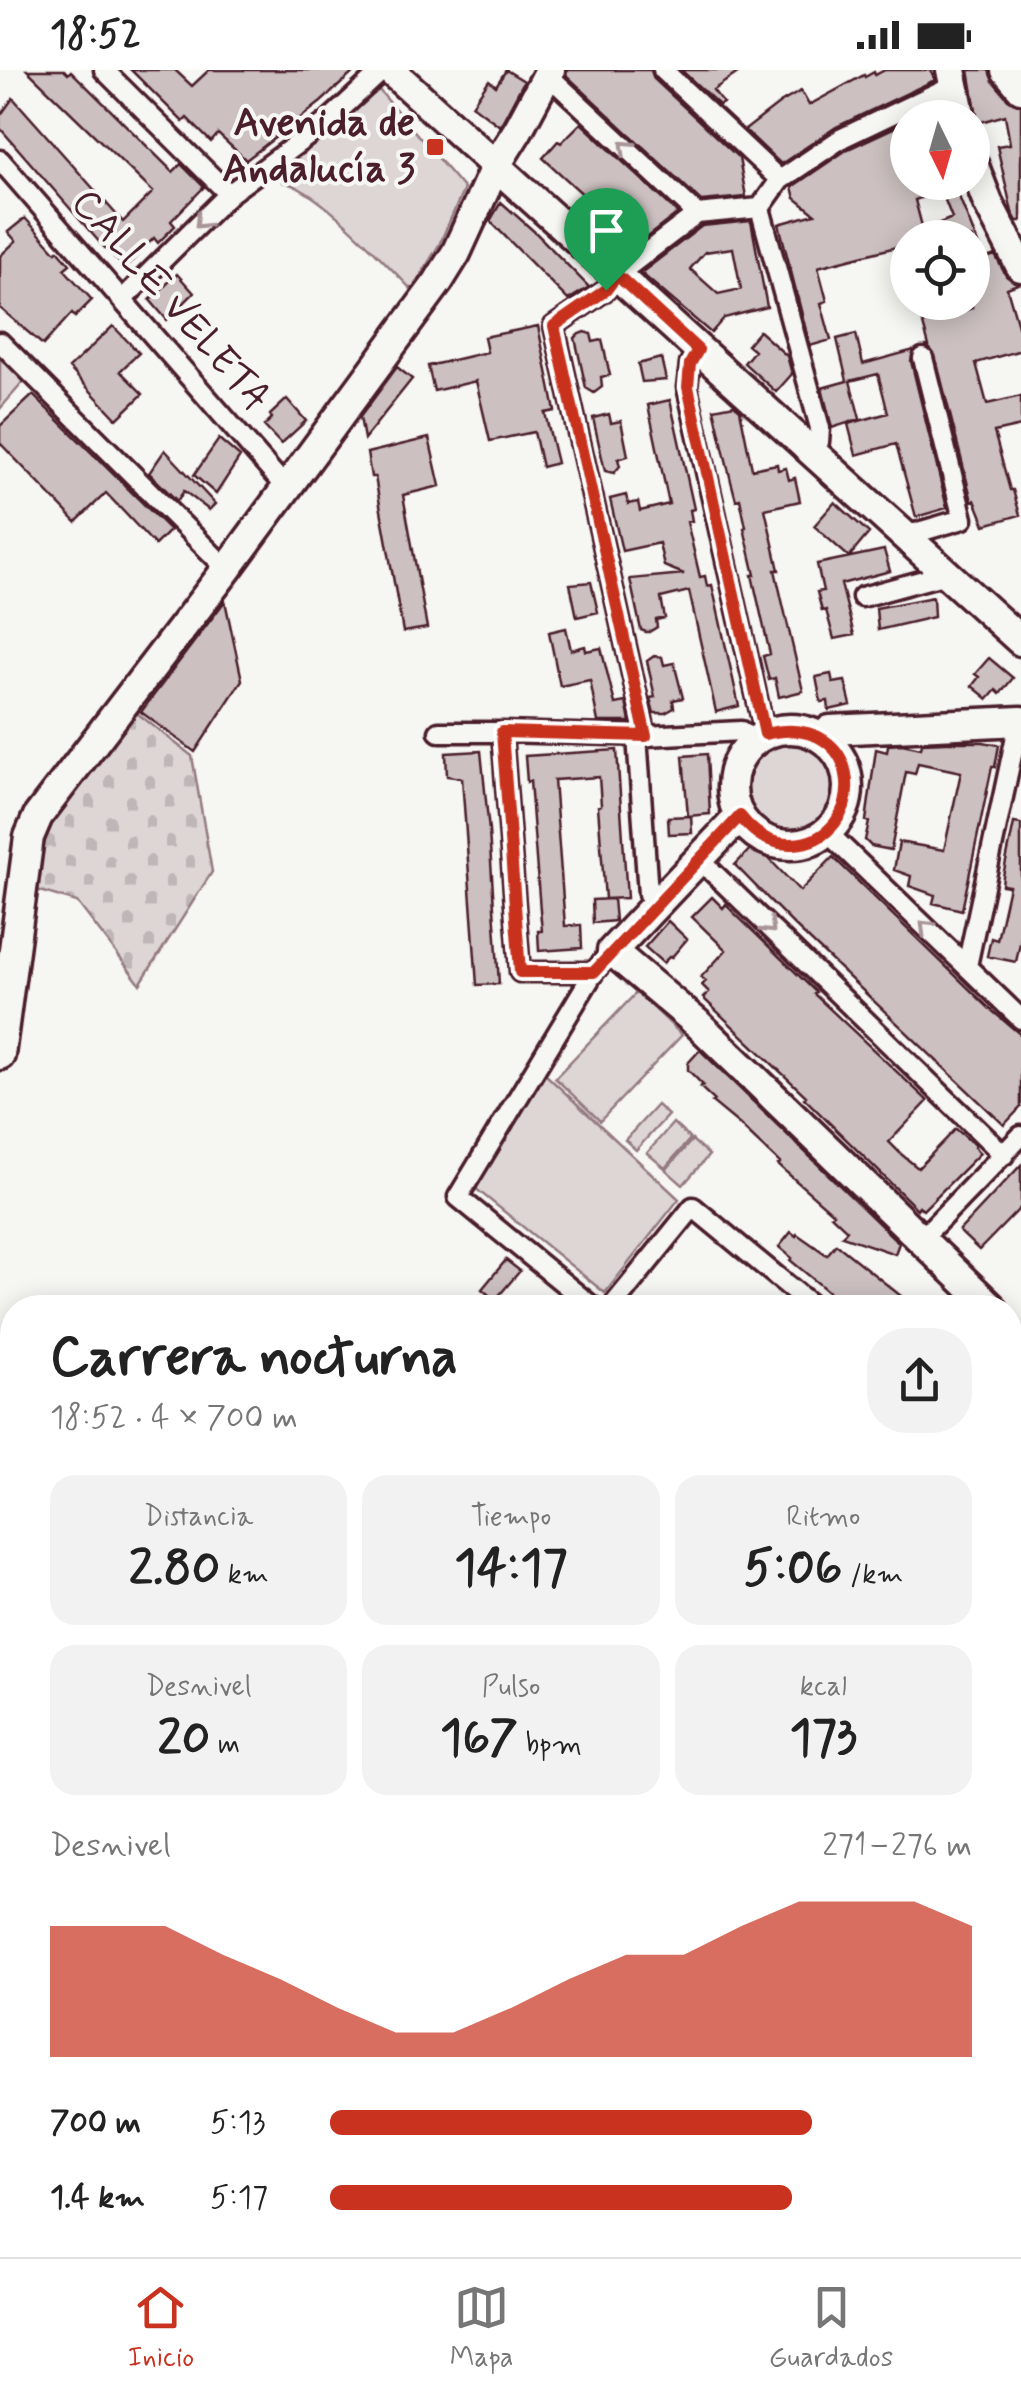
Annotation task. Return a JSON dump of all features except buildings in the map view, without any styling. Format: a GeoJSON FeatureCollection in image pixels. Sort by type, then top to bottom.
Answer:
{"type":"FeatureCollection","features":[{"type":"Feature","properties":{"kind":"street"},"geometry":{"type":"LineString","coordinates":[[104,70],[229,194]]}},
{"type":"Feature","properties":{"kind":"street"},"geometry":{"type":"LineString","coordinates":[[122,300],[229,194],[328,121],[387,70],[1021,642]]}},
{"type":"Feature","properties":{"kind":"street"},"geometry":{"type":"LineString","coordinates":[[663,70],[780,180]]}},
{"type":"Feature","properties":{"kind":"street"},"geometry":{"type":"LineString","coordinates":[[1006,70],[1021,88]]}},
{"type":"Feature","properties":{"kind":"street"},"geometry":{"type":"LineString","coordinates":[[0,1054],[30,837],[38,816],[227,569],[438,282],[496,165],[549,72],[696,214]]}},
{"type":"Feature","properties":{"kind":"street"},"geometry":{"type":"LineString","coordinates":[[657,903],[648,894],[641,736],[554,326],[606,290],[617,275],[696,214],[760,208],[780,180],[842,138],[952,78]]}},
{"type":"Feature","properties":{"kind":"street","name":"CALLE VELETA"},"geometry":{"type":"LineString","coordinates":[[0,160],[286,488]]}},
{"type":"Feature","properties":{"kind":"street"},"geometry":{"type":"LineString","coordinates":[[987,200],[1021,267]]}},
{"type":"Feature","properties":{"kind":"street"},"geometry":{"type":"LineString","coordinates":[[760,208],[820,428],[819,442],[812,452]]}},
{"type":"Feature","properties":{"kind":"street"},"geometry":{"type":"LineString","coordinates":[[0,342],[227,569]]}},
{"type":"Feature","properties":{"kind":"street"},"geometry":{"type":"LineString","coordinates":[[698,350],[690,364],[688,387],[759,738]]}},
{"type":"Feature","properties":{"kind":"street"},"geometry":{"type":"LineString","coordinates":[[904,536],[963,519],[923,358]]}},
{"type":"Feature","properties":{"kind":"street"},"geometry":{"type":"LineString","coordinates":[[862,597],[946,574]]}},
{"type":"Feature","properties":{"kind":"street"},"geometry":{"type":"LineString","coordinates":[[822,738],[830,730],[1020,722],[967,966]]}},
{"type":"Feature","properties":{"kind":"street"},"geometry":{"type":"LineString","coordinates":[[785,729],[822,738],[844,764],[848,795],[843,810],[827,832],[813,840],[779,844],[763,838],[749,828],[735,805],[734,770],[742,755],[759,738],[785,729]]}},
{"type":"Feature","properties":{"kind":"street"},"geometry":{"type":"LineString","coordinates":[[439,732],[641,736],[741,730],[759,738]]}},
{"type":"Feature","properties":{"kind":"street"},"geometry":{"type":"LineString","coordinates":[[502,732],[520,972],[603,961],[696,1022],[979,1295]]}},
{"type":"Feature","properties":{"kind":"street"},"geometry":{"type":"LineString","coordinates":[[578,1295],[458,1197],[603,961],[740,816]]}},
{"type":"Feature","properties":{"kind":"street"},"geometry":{"type":"LineString","coordinates":[[827,832],[1021,1019]]}},
{"type":"Feature","properties":{"kind":"street"},"geometry":{"type":"LineString","coordinates":[[698,859],[1004,1155]]}},
{"type":"Feature","properties":{"kind":"street"},"geometry":{"type":"LineString","coordinates":[[922,1238],[1021,1136]]}},
{"type":"Feature","properties":{"kind":"street"},"geometry":{"type":"LineString","coordinates":[[623,1295],[694,1207],[799,1295]]}},
{"type":"Feature","properties":{"kind":"green space"},"geometry":{"type":"Polygon","coordinates":[[[379,90],[464,189],[439,245],[412,290],[332,211],[297,187],[282,182],[278,170],[379,90]]]}},
{"type":"Feature","properties":{"kind":"green space"},"geometry":{"type":"Polygon","coordinates":[[[0,357],[25,380],[0,409],[0,357]]]}},
{"type":"Feature","properties":{"kind":"green space"},"geometry":{"type":"Polygon","coordinates":[[[133,710],[192,756],[212,872],[140,984],[77,902],[37,890],[41,829],[133,710]]]}},
{"type":"Feature","properties":{"kind":"green space"},"geometry":{"type":"Polygon","coordinates":[[[780,740],[798,740],[815,747],[828,760],[835,786],[828,812],[815,825],[798,832],[780,832],[763,825],[750,812],[743,795],[743,777],[750,760],[763,747],[780,740]]]}},
{"type":"Feature","properties":{"kind":"green space"},"geometry":{"type":"Polygon","coordinates":[[[637,992],[682,1035],[600,1121],[555,1078],[637,992]]]}},
{"type":"Feature","properties":{"kind":"green space"},"geometry":{"type":"Polygon","coordinates":[[[544,1073],[679,1199],[605,1293],[475,1188],[544,1073]]]}},
{"type":"Feature","properties":{"kind":"green space"},"geometry":{"type":"Polygon","coordinates":[[[657,1105],[668,1115],[636,1150],[625,1140],[657,1105]]]}},
{"type":"Feature","properties":{"kind":"green space"},"geometry":{"type":"Polygon","coordinates":[[[673,1123],[690,1139],[665,1168],[647,1153],[673,1123]]]}},
{"type":"Feature","properties":{"kind":"green space"},"geometry":{"type":"Polygon","coordinates":[[[692,1140],[709,1155],[683,1185],[666,1170],[692,1140]]]}},
{"type":"Feature","properties":{"kind":"place","name":"Avenida de Andalucía 3"},"geometry":{"type":"Point","coordinates":[435,147]}},
{"type":"Feature","properties":{"kind":"route"},"geometry":{"type":"LineString","coordinates":[[617,275],[698,350],[690,364],[688,387],[765,734],[785,729],[822,738],[844,764],[848,795],[839,818],[827,832],[796,844],[779,844],[763,838],[740,816],[594,972],[520,972],[502,732],[646,736],[554,326],[606,290],[617,275]]}}]}
